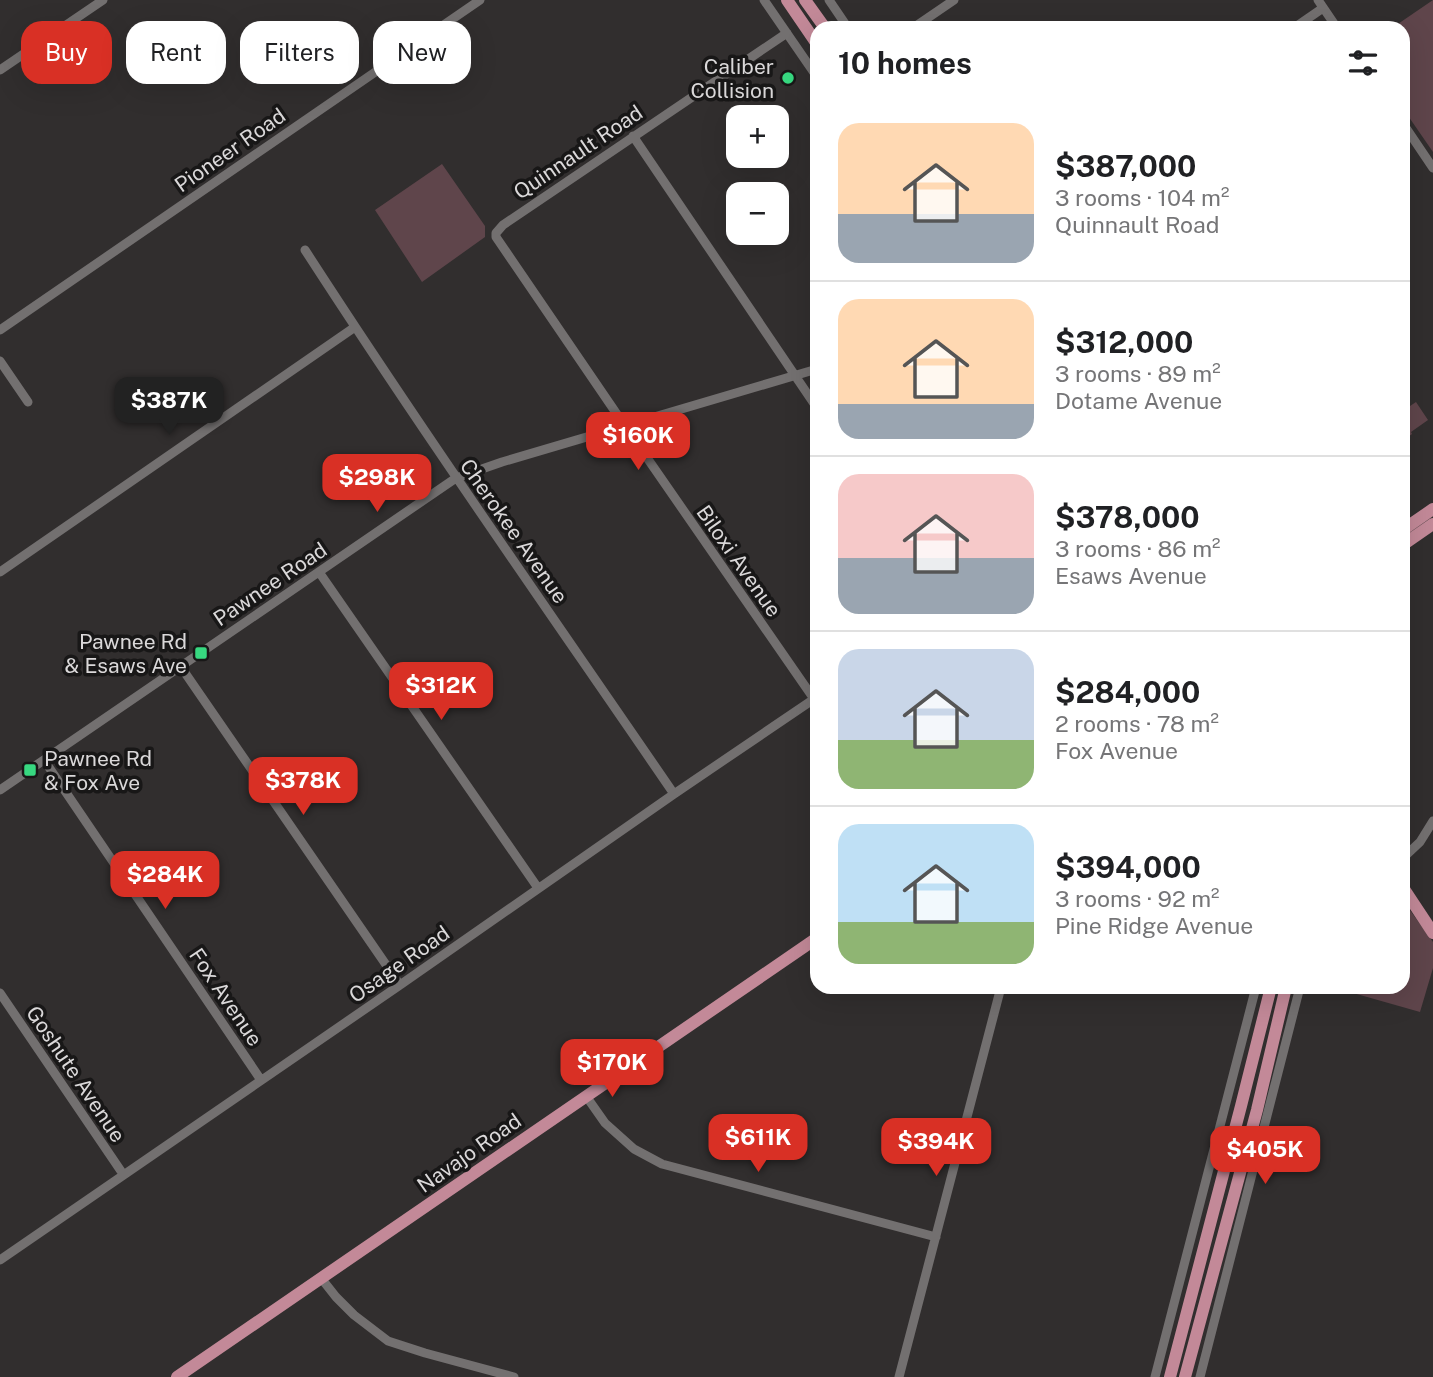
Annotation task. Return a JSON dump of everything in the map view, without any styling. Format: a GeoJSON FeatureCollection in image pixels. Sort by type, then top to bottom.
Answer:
{"type":"FeatureCollection","features":[{"type":"Feature","properties":{"kind":"main road"},"geometry":{"type":"LineString","coordinates":[[787,0],[810,34]]}},
{"type":"Feature","properties":{"kind":"main road"},"geometry":{"type":"LineString","coordinates":[[805,0],[820,21]]}},
{"type":"Feature","properties":{"kind":"main road"},"geometry":{"type":"LineString","coordinates":[[1410,525],[1433,509]]}},
{"type":"Feature","properties":{"kind":"main road"},"geometry":{"type":"LineString","coordinates":[[1410,540],[1433,524]]}},
{"type":"Feature","properties":{"kind":"main road"},"geometry":{"type":"LineString","coordinates":[[1410,898],[1433,933]]}},
{"type":"Feature","properties":{"kind":"main road","name":"Navajo Road"},"geometry":{"type":"LineString","coordinates":[[177,1377],[810,943]]}},
{"type":"Feature","properties":{"kind":"main road"},"geometry":{"type":"LineString","coordinates":[[1170,1377],[1268,994]]}},
{"type":"Feature","properties":{"kind":"main road"},"geometry":{"type":"LineString","coordinates":[[1185,1377],[1257,1110],[1284,994]]}},
{"type":"Feature","properties":{"kind":"street"},"geometry":{"type":"LineString","coordinates":[[0,70],[103,0]]}},
{"type":"Feature","properties":{"kind":"street","name":"Pioneer Road"},"geometry":{"type":"LineString","coordinates":[[0,330],[480,0]]}},
{"type":"Feature","properties":{"kind":"street"},"geometry":{"type":"LineString","coordinates":[[764,0],[810,67]]}},
{"type":"Feature","properties":{"kind":"street"},"geometry":{"type":"LineString","coordinates":[[829,0],[843,21]]}},
{"type":"Feature","properties":{"kind":"street"},"geometry":{"type":"LineString","coordinates":[[923,21],[954,0]]}},
{"type":"Feature","properties":{"kind":"street"},"geometry":{"type":"LineString","coordinates":[[1302,21],[1320,4],[1332,21]]}},
{"type":"Feature","properties":{"kind":"street","name":"Quinnault Road"},"geometry":{"type":"LineString","coordinates":[[496,233],[503,225],[787,33]]}},
{"type":"Feature","properties":{"kind":"street"},"geometry":{"type":"LineString","coordinates":[[1410,134],[1433,168]]}},
{"type":"Feature","properties":{"kind":"street"},"geometry":{"type":"LineString","coordinates":[[633,136],[810,397]]}},
{"type":"Feature","properties":{"kind":"street","name":"Biloxi Avenue"},"geometry":{"type":"LineString","coordinates":[[496,233],[498,241],[625,426],[810,689]]}},
{"type":"Feature","properties":{"kind":"street","name":"Cherokee Avenue"},"geometry":{"type":"LineString","coordinates":[[305,250],[456,478],[674,794]]}},
{"type":"Feature","properties":{"kind":"street"},"geometry":{"type":"LineString","coordinates":[[0,572],[355,327]]}},
{"type":"Feature","properties":{"kind":"street"},"geometry":{"type":"LineString","coordinates":[[0,361],[28,402]]}},
{"type":"Feature","properties":{"kind":"street","name":"Pawnee Road"},"geometry":{"type":"LineString","coordinates":[[0,790],[456,478],[810,371]]}},
{"type":"Feature","properties":{"kind":"street"},"geometry":{"type":"LineString","coordinates":[[319,572],[538,888]]}},
{"type":"Feature","properties":{"kind":"street"},"geometry":{"type":"LineString","coordinates":[[181,667],[400,985]]}},
{"type":"Feature","properties":{"kind":"street","name":"Osage Road"},"geometry":{"type":"LineString","coordinates":[[0,1260],[810,702]]}},
{"type":"Feature","properties":{"kind":"street","name":"Fox Avenue"},"geometry":{"type":"LineString","coordinates":[[44,760],[261,1080]]}},
{"type":"Feature","properties":{"kind":"street"},"geometry":{"type":"LineString","coordinates":[[1410,851],[1420,842],[1433,821]]}},
{"type":"Feature","properties":{"kind":"street","name":"Goshute Avenue"},"geometry":{"type":"LineString","coordinates":[[0,993],[123,1174]]}},
{"type":"Feature","properties":{"kind":"street"},"geometry":{"type":"LineString","coordinates":[[899,1377],[999,994]]}},
{"type":"Feature","properties":{"kind":"street"},"geometry":{"type":"LineString","coordinates":[[1155,1377],[1254,994]]}},
{"type":"Feature","properties":{"kind":"street"},"geometry":{"type":"LineString","coordinates":[[1200,1377],[1298,994]]}},
{"type":"Feature","properties":{"kind":"street"},"geometry":{"type":"LineString","coordinates":[[586,1096],[605,1123],[634,1149],[662,1164],[936,1237]]}},
{"type":"Feature","properties":{"kind":"street"},"geometry":{"type":"LineString","coordinates":[[321,1278],[354,1315],[388,1341],[514,1377]]}},
{"type":"Feature","properties":{"kind":"shaded area"},"geometry":{"type":"Polygon","coordinates":[[[1433,0],[1433,152],[1410,119],[1410,21],[1402,21],[1433,0]]]}},
{"type":"Feature","properties":{"kind":"shaded area"},"geometry":{"type":"Polygon","coordinates":[[[442,164],[485,226],[485,237],[422,282],[375,210],[442,164]]]}},
{"type":"Feature","properties":{"kind":"shaded area"},"geometry":{"type":"Polygon","coordinates":[[[1416,402],[1428,420],[1410,436],[1410,406],[1416,402]]]}},
{"type":"Feature","properties":{"kind":"shaded area"},"geometry":{"type":"Polygon","coordinates":[[[1410,910],[1433,942],[1433,968],[1420,1012],[1357,994],[1410,994],[1410,910]]]}},
{"type":"Feature","properties":{"kind":"place","name":"Caliber Collision"},"geometry":{"type":"Point","coordinates":[788,78]}},
{"type":"Feature","properties":{"kind":"place","name":"Pawnee Rd & Esaws Ave"},"geometry":{"type":"Point","coordinates":[201,653]}},
{"type":"Feature","properties":{"kind":"place","name":"Pawnee Rd & Fox Ave"},"geometry":{"type":"Point","coordinates":[30,770]}}]}
